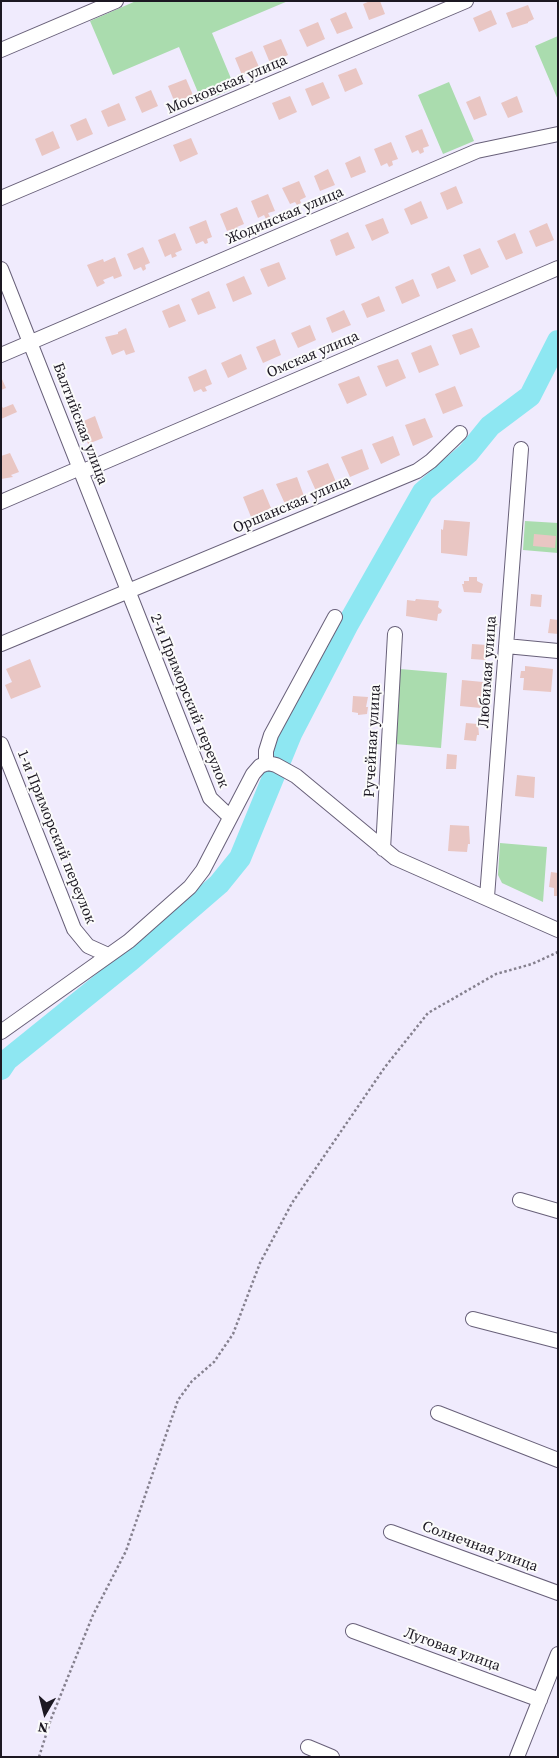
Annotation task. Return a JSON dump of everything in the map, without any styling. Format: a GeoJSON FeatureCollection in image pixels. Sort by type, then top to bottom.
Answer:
{"type":"FeatureCollection","features":[{"type":"Feature","properties":{"kind":"street"},"geometry":{"type":"LineString","coordinates":[[1,50],[116,1]]}},
{"type":"Feature","properties":{"kind":"street","name":"Московская улица"},"geometry":{"type":"LineString","coordinates":[[1,198],[466,1]]}},
{"type":"Feature","properties":{"kind":"street","name":"Жодинская улица"},"geometry":{"type":"LineString","coordinates":[[1,355],[31,344],[477,151],[558,134]]}},
{"type":"Feature","properties":{"kind":"street","name":"Омская улица"},"geometry":{"type":"LineString","coordinates":[[1,502],[558,268]]}},
{"type":"Feature","properties":{"kind":"street","name":"Балтийская улица"},"geometry":{"type":"LineString","coordinates":[[1,269],[81,470],[126,591]]}},
{"type":"Feature","properties":{"kind":"street","name":"Оршанская улица"},"geometry":{"type":"LineString","coordinates":[[1,644],[417,471],[431,461],[460,433]]}},
{"type":"Feature","properties":{"kind":"street","name":"Любимая улица"},"geometry":{"type":"LineString","coordinates":[[487,897],[522,449]]}},
{"type":"Feature","properties":{"kind":"street","name":"2-и Приморский переулок"},"geometry":{"type":"LineString","coordinates":[[126,591],[210,798],[230,817]]}},
{"type":"Feature","properties":{"kind":"street"},"geometry":{"type":"LineString","coordinates":[[335,617],[271,735],[266,751],[276,766],[383,849],[417,869],[487,897],[558,930]]}},
{"type":"Feature","properties":{"kind":"street","name":"Ручейная улица"},"geometry":{"type":"LineString","coordinates":[[383,849],[395,634]]}},
{"type":"Feature","properties":{"kind":"street"},"geometry":{"type":"LineString","coordinates":[[506,646],[558,651]]}},
{"type":"Feature","properties":{"kind":"street","name":"1-и Приморский переулок"},"geometry":{"type":"LineString","coordinates":[[1,744],[74,930],[88,946],[108,955]]}},
{"type":"Feature","properties":{"kind":"street"},"geometry":{"type":"LineString","coordinates":[[1,1032],[129,941],[190,887],[203,870],[253,774],[260,766],[276,766]]}},
{"type":"Feature","properties":{"kind":"street"},"geometry":{"type":"LineString","coordinates":[[520,1200],[558,1211]]}},
{"type":"Feature","properties":{"kind":"street"},"geometry":{"type":"LineString","coordinates":[[473,1319],[558,1341]]}},
{"type":"Feature","properties":{"kind":"street"},"geometry":{"type":"LineString","coordinates":[[438,1414],[558,1460]]}},
{"type":"Feature","properties":{"kind":"street","name":"Солнечная улица"},"geometry":{"type":"LineString","coordinates":[[391,1532],[558,1593]]}},
{"type":"Feature","properties":{"kind":"street","name":"Луговая улица"},"geometry":{"type":"LineString","coordinates":[[353,1631],[540,1700]]}},
{"type":"Feature","properties":{"kind":"street"},"geometry":{"type":"LineString","coordinates":[[517,1757],[558,1654]]}},
{"type":"Feature","properties":{"kind":"street"},"geometry":{"type":"LineString","coordinates":[[308,1747],[332,1757]]}},
{"type":"Feature","properties":{"kind":"path"},"geometry":{"type":"LineString","coordinates":[[39,1757],[51,1719],[93,1615],[126,1551],[178,1400],[192,1381],[214,1362],[232,1334],[260,1263],[292,1203],[385,1067],[428,1013],[496,974],[532,964],[558,952]]}},
{"type":"Feature","properties":{"kind":"green space"},"geometry":{"type":"Polygon","coordinates":[[[136,1],[288,1],[212,33],[235,88],[202,102],[179,47],[113,75],[90,21],[136,1]]]}},
{"type":"Feature","properties":{"kind":"green space"},"geometry":{"type":"Polygon","coordinates":[[[558,36],[558,100],[535,46],[558,36]]]}},
{"type":"Feature","properties":{"kind":"green space"},"geometry":{"type":"Polygon","coordinates":[[[449,82],[474,141],[443,154],[418,95],[449,82]]]}},
{"type":"Feature","properties":{"kind":"green space"},"geometry":{"type":"Polygon","coordinates":[[[525,521],[558,523],[558,553],[523,550],[525,521]]]}},
{"type":"Feature","properties":{"kind":"green space"},"geometry":{"type":"Polygon","coordinates":[[[400,669],[447,673],[441,748],[395,744],[400,669]]]}},
{"type":"Feature","properties":{"kind":"green space"},"geometry":{"type":"Polygon","coordinates":[[[500,843],[547,847],[543,902],[502,883],[498,875],[500,843]]]}},
{"type":"Feature","properties":{"kind":"building"},"geometry":{"type":"Polygon","coordinates":[[[370,1],[380,1],[385,14],[369,20],[363,4],[370,1]]]}},
{"type":"Feature","properties":{"kind":"building"},"geometry":{"type":"Polygon","coordinates":[[[528,5],[534,19],[512,28],[506,13],[528,5]]]}},
{"type":"Feature","properties":{"kind":"building"},"geometry":{"type":"Polygon","coordinates":[[[491,10],[497,24],[479,32],[473,18],[491,10]]]}},
{"type":"Feature","properties":{"kind":"building"},"geometry":{"type":"Polygon","coordinates":[[[346,12],[353,28],[337,34],[330,19],[346,12]]]}},
{"type":"Feature","properties":{"kind":"building"},"geometry":{"type":"Polygon","coordinates":[[[318,22],[325,39],[307,47],[299,30],[318,22]]]}},
{"type":"Feature","properties":{"kind":"building"},"geometry":{"type":"Polygon","coordinates":[[[281,39],[288,55],[270,63],[263,46],[281,39]]]}},
{"type":"Feature","properties":{"kind":"building"},"geometry":{"type":"Polygon","coordinates":[[[252,51],[259,67],[242,75],[235,58],[252,51]]]}},
{"type":"Feature","properties":{"kind":"building"},"geometry":{"type":"Polygon","coordinates":[[[356,68],[363,84],[345,92],[338,75],[356,68]]]}},
{"type":"Feature","properties":{"kind":"building"},"geometry":{"type":"Polygon","coordinates":[[[186,79],[193,95],[175,103],[168,86],[186,79]]]}},
{"type":"Feature","properties":{"kind":"building"},"geometry":{"type":"Polygon","coordinates":[[[323,82],[330,98],[312,106],[305,89],[323,82]]]}},
{"type":"Feature","properties":{"kind":"building"},"geometry":{"type":"Polygon","coordinates":[[[151,90],[158,106],[142,113],[135,97],[151,90]]]}},
{"type":"Feature","properties":{"kind":"building"},"geometry":{"type":"Polygon","coordinates":[[[290,96],[297,112],[279,120],[272,103],[290,96]]]}},
{"type":"Feature","properties":{"kind":"building"},"geometry":{"type":"Polygon","coordinates":[[[480,96],[487,115],[474,120],[466,102],[480,96]]]}},
{"type":"Feature","properties":{"kind":"building"},"geometry":{"type":"Polygon","coordinates":[[[517,96],[523,112],[508,118],[501,103],[517,96]]]}},
{"type":"Feature","properties":{"kind":"building"},"geometry":{"type":"Polygon","coordinates":[[[119,103],[126,120],[108,127],[101,111],[119,103]]]}},
{"type":"Feature","properties":{"kind":"building"},"geometry":{"type":"Polygon","coordinates":[[[86,118],[93,134],[77,141],[70,125],[86,118]]]}},
{"type":"Feature","properties":{"kind":"building"},"geometry":{"type":"Polygon","coordinates":[[[422,129],[429,146],[423,148],[424,152],[420,154],[418,150],[412,153],[405,136],[422,129]]]}},
{"type":"Feature","properties":{"kind":"building"},"geometry":{"type":"Polygon","coordinates":[[[53,131],[60,148],[42,156],[35,139],[53,131]]]}},
{"type":"Feature","properties":{"kind":"building"},"geometry":{"type":"Polygon","coordinates":[[[191,138],[198,154],[180,162],[173,145],[191,138]]]}},
{"type":"Feature","properties":{"kind":"building"},"geometry":{"type":"Polygon","coordinates":[[[391,142],[398,159],[392,161],[393,165],[389,167],[387,163],[381,166],[374,149],[391,142]]]}},
{"type":"Feature","properties":{"kind":"building"},"geometry":{"type":"Polygon","coordinates":[[[360,156],[366,172],[351,178],[345,163],[360,156]]]}},
{"type":"Feature","properties":{"kind":"building"},"geometry":{"type":"Polygon","coordinates":[[[328,169],[335,185],[320,191],[314,176],[328,169]]]}},
{"type":"Feature","properties":{"kind":"building"},"geometry":{"type":"Polygon","coordinates":[[[299,181],[306,197],[300,200],[301,203],[297,205],[295,202],[290,204],[282,188],[299,181]]]}},
{"type":"Feature","properties":{"kind":"building"},"geometry":{"type":"Polygon","coordinates":[[[456,186],[463,203],[447,210],[440,193],[456,186]]]}},
{"type":"Feature","properties":{"kind":"building"},"geometry":{"type":"Polygon","coordinates":[[[268,194],[275,211],[268,213],[270,217],[266,219],[264,215],[258,218],[251,201],[268,194]]]}},
{"type":"Feature","properties":{"kind":"building"},"geometry":{"type":"Polygon","coordinates":[[[421,201],[428,218],[411,225],[404,209],[421,201]]]}},
{"type":"Feature","properties":{"kind":"building"},"geometry":{"type":"Polygon","coordinates":[[[237,207],[244,224],[237,227],[239,230],[234,232],[233,229],[227,231],[220,214],[237,207]]]}},
{"type":"Feature","properties":{"kind":"building"},"geometry":{"type":"Polygon","coordinates":[[[383,218],[389,233],[372,241],[365,225],[383,218]]]}},
{"type":"Feature","properties":{"kind":"building"},"geometry":{"type":"Polygon","coordinates":[[[206,220],[212,237],[207,239],[208,243],[205,244],[203,241],[196,244],[189,227],[206,220]]]}},
{"type":"Feature","properties":{"kind":"building"},"geometry":{"type":"Polygon","coordinates":[[[547,223],[554,240],[536,247],[529,231],[547,223]]]}},
{"type":"Feature","properties":{"kind":"building"},"geometry":{"type":"Polygon","coordinates":[[[348,232],[355,248],[336,256],[330,240],[348,232]]]}},
{"type":"Feature","properties":{"kind":"building"},"geometry":{"type":"Polygon","coordinates":[[[175,233],[182,250],[175,253],[177,256],[172,258],[171,254],[165,257],[158,240],[175,233]]]}},
{"type":"Feature","properties":{"kind":"building"},"geometry":{"type":"Polygon","coordinates":[[[515,233],[523,253],[506,260],[497,241],[515,233]]]}},
{"type":"Feature","properties":{"kind":"building"},"geometry":{"type":"Polygon","coordinates":[[[143,247],[150,263],[145,265],[146,269],[143,271],[141,267],[134,270],[127,254],[143,247]]]}},
{"type":"Feature","properties":{"kind":"building"},"geometry":{"type":"Polygon","coordinates":[[[480,248],[489,267],[471,275],[463,255],[480,248]]]}},
{"type":"Feature","properties":{"kind":"building"},"geometry":{"type":"Polygon","coordinates":[[[115,257],[122,276],[114,279],[113,276],[103,280],[105,283],[97,287],[87,265],[103,259],[104,262],[115,257]]]}},
{"type":"Feature","properties":{"kind":"building"},"geometry":{"type":"Polygon","coordinates":[[[279,262],[286,279],[268,287],[260,269],[279,262]]]}},
{"type":"Feature","properties":{"kind":"building"},"geometry":{"type":"Polygon","coordinates":[[[449,266],[456,281],[437,289],[431,274],[449,266]]]}},
{"type":"Feature","properties":{"kind":"building"},"geometry":{"type":"Polygon","coordinates":[[[244,276],[252,294],[233,302],[226,284],[244,276]]]}},
{"type":"Feature","properties":{"kind":"building"},"geometry":{"type":"Polygon","coordinates":[[[413,279],[420,296],[402,304],[395,287],[413,279]]]}},
{"type":"Feature","properties":{"kind":"building"},"geometry":{"type":"Polygon","coordinates":[[[209,291],[216,308],[198,315],[191,299],[209,291]]]}},
{"type":"Feature","properties":{"kind":"building"},"geometry":{"type":"Polygon","coordinates":[[[379,296],[385,311],[367,318],[361,304],[379,296]]]}},
{"type":"Feature","properties":{"kind":"building"},"geometry":{"type":"Polygon","coordinates":[[[179,304],[186,321],[169,328],[162,311],[179,304]]]}},
{"type":"Feature","properties":{"kind":"building"},"geometry":{"type":"Polygon","coordinates":[[[344,310],[351,325],[332,333],[326,318],[344,310]]]}},
{"type":"Feature","properties":{"kind":"building"},"geometry":{"type":"Polygon","coordinates":[[[310,325],[316,340],[298,348],[291,333],[310,325]]]}},
{"type":"Feature","properties":{"kind":"building"},"geometry":{"type":"Polygon","coordinates":[[[126,328],[135,352],[126,355],[124,350],[112,355],[105,337],[118,334],[118,332],[126,328]]]}},
{"type":"Feature","properties":{"kind":"building"},"geometry":{"type":"Polygon","coordinates":[[[472,328],[480,347],[460,355],[452,335],[472,328]]]}},
{"type":"Feature","properties":{"kind":"building"},"geometry":{"type":"Polygon","coordinates":[[[275,339],[281,355],[263,363],[256,347],[275,339]]]}},
{"type":"Feature","properties":{"kind":"building"},"geometry":{"type":"Polygon","coordinates":[[[431,345],[439,365],[419,373],[411,353],[431,345]]]}},
{"type":"Feature","properties":{"kind":"building"},"geometry":{"type":"Polygon","coordinates":[[[241,354],[247,369],[228,378],[221,363],[241,354]]]}},
{"type":"Feature","properties":{"kind":"building"},"geometry":{"type":"Polygon","coordinates":[[[398,359],[406,378],[386,387],[377,366],[398,359]]]}},
{"type":"Feature","properties":{"kind":"building"},"geometry":{"type":"Polygon","coordinates":[[[206,369],[212,384],[205,387],[207,391],[203,392],[201,389],[194,392],[188,377],[206,369]]]}},
{"type":"Feature","properties":{"kind":"building"},"geometry":{"type":"Polygon","coordinates":[[[359,376],[367,395],[347,404],[338,384],[359,376]]]}},
{"type":"Feature","properties":{"kind":"building"},"geometry":{"type":"Polygon","coordinates":[[[1,377],[6,388],[1,390],[1,377]]]}},
{"type":"Feature","properties":{"kind":"building"},"geometry":{"type":"Polygon","coordinates":[[[455,386],[463,406],[443,414],[435,394],[455,386]]]}},
{"type":"Feature","properties":{"kind":"building"},"geometry":{"type":"Polygon","coordinates":[[[13,404],[17,412],[1,419],[1,405],[3,408],[13,404]]]}},
{"type":"Feature","properties":{"kind":"building"},"geometry":{"type":"Polygon","coordinates":[[[95,416],[103,438],[88,444],[79,423],[95,416]]]}},
{"type":"Feature","properties":{"kind":"building"},"geometry":{"type":"Polygon","coordinates":[[[425,418],[433,437],[413,446],[405,425],[425,418]]]}},
{"type":"Feature","properties":{"kind":"building"},"geometry":{"type":"Polygon","coordinates":[[[393,436],[400,455],[381,464],[372,444],[393,436]]]}},
{"type":"Feature","properties":{"kind":"building"},"geometry":{"type":"Polygon","coordinates":[[[362,449],[369,469],[350,477],[341,457],[362,449]]]}},
{"type":"Feature","properties":{"kind":"building"},"geometry":{"type":"Polygon","coordinates":[[[10,453],[19,472],[11,475],[13,477],[1,479],[1,456],[10,453]]]}},
{"type":"Feature","properties":{"kind":"building"},"geometry":{"type":"Polygon","coordinates":[[[328,463],[336,482],[316,491],[307,471],[328,463]]]}},
{"type":"Feature","properties":{"kind":"building"},"geometry":{"type":"Polygon","coordinates":[[[297,477],[304,496],[298,498],[300,502],[285,504],[276,484],[297,477]]]}},
{"type":"Feature","properties":{"kind":"building"},"geometry":{"type":"Polygon","coordinates":[[[263,489],[271,508],[251,517],[243,497],[263,489]]]}},
{"type":"Feature","properties":{"kind":"building"},"geometry":{"type":"Polygon","coordinates":[[[444,520],[470,522],[467,556],[441,553],[441,529],[443,530],[444,520]]]}},
{"type":"Feature","properties":{"kind":"building"},"geometry":{"type":"Polygon","coordinates":[[[534,534],[556,536],[555,548],[533,546],[534,534]]]}},
{"type":"Feature","properties":{"kind":"building"},"geometry":{"type":"Polygon","coordinates":[[[469,577],[477,577],[477,581],[483,584],[481,593],[464,592],[462,584],[464,584],[464,581],[469,581],[469,577]]]}},
{"type":"Feature","properties":{"kind":"building"},"geometry":{"type":"Polygon","coordinates":[[[531,594],[542,595],[541,607],[530,606],[531,594]]]}},
{"type":"Feature","properties":{"kind":"building"},"geometry":{"type":"Polygon","coordinates":[[[416,599],[439,601],[438,607],[442,610],[438,614],[437,621],[406,616],[407,600],[415,601],[416,599]]]}},
{"type":"Feature","properties":{"kind":"building"},"geometry":{"type":"Polygon","coordinates":[[[550,619],[558,620],[558,634],[548,633],[550,619]]]}},
{"type":"Feature","properties":{"kind":"building"},"geometry":{"type":"Polygon","coordinates":[[[472,644],[487,645],[486,660],[471,659],[472,644]]]}},
{"type":"Feature","properties":{"kind":"building"},"geometry":{"type":"Polygon","coordinates":[[[30,659],[41,687],[11,699],[5,685],[12,682],[6,669],[30,659]]]}},
{"type":"Feature","properties":{"kind":"building"},"geometry":{"type":"Polygon","coordinates":[[[525,666],[553,669],[551,692],[523,690],[524,678],[520,678],[521,671],[525,671],[525,666]]]}},
{"type":"Feature","properties":{"kind":"building"},"geometry":{"type":"Polygon","coordinates":[[[462,680],[483,682],[481,708],[460,706],[462,680]]]}},
{"type":"Feature","properties":{"kind":"building"},"geometry":{"type":"Polygon","coordinates":[[[353,696],[368,697],[367,714],[358,715],[358,713],[352,712],[353,696]]]}},
{"type":"Feature","properties":{"kind":"building"},"geometry":{"type":"Polygon","coordinates":[[[466,723],[478,724],[479,735],[477,735],[476,741],[464,740],[466,723]]]}},
{"type":"Feature","properties":{"kind":"building"},"geometry":{"type":"Polygon","coordinates":[[[447,754],[457,755],[456,769],[446,769],[447,754]]]}},
{"type":"Feature","properties":{"kind":"building"},"geometry":{"type":"Polygon","coordinates":[[[517,775],[535,777],[534,798],[515,796],[517,775]]]}},
{"type":"Feature","properties":{"kind":"building"},"geometry":{"type":"Polygon","coordinates":[[[450,825],[469,826],[470,844],[468,844],[467,852],[448,851],[450,825]]]}},
{"type":"Feature","properties":{"kind":"building"},"geometry":{"type":"Polygon","coordinates":[[[551,872],[558,873],[558,896],[554,896],[554,888],[549,887],[551,872]]]}},
{"type":"Feature","properties":{"kind":"waterway"},"geometry":{"type":"LineString","coordinates":[[1,1069],[7,1060],[131,960],[219,884],[240,858],[291,734],[348,624],[423,492],[468,453],[490,426],[530,396],[558,341]]}}]}
